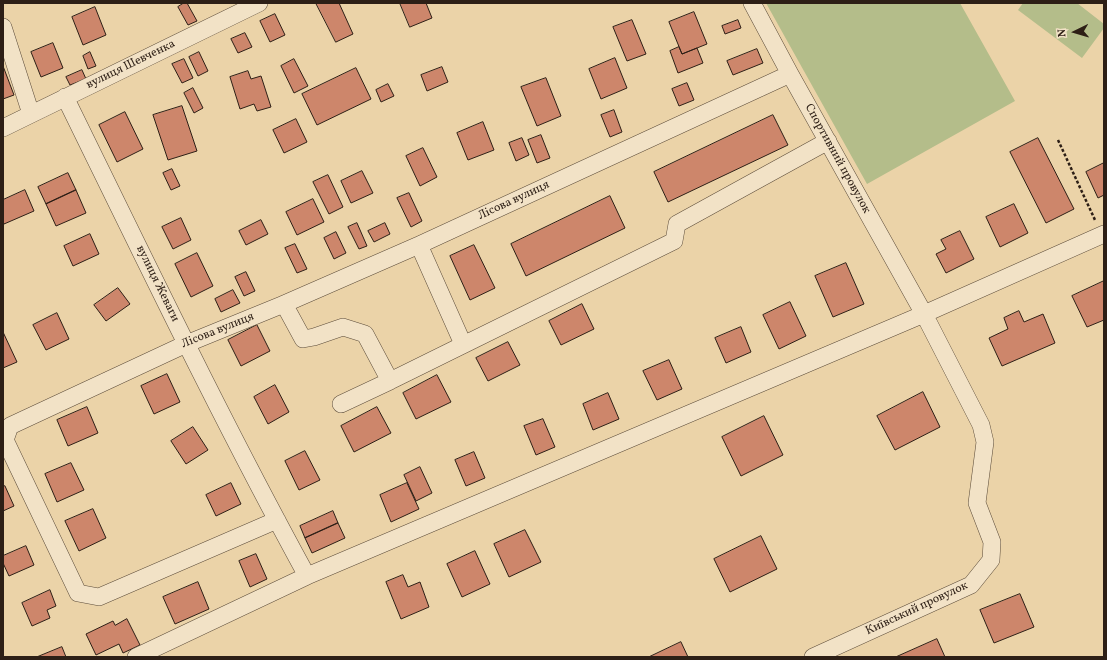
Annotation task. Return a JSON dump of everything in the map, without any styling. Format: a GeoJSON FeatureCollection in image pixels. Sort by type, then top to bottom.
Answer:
{"type":"FeatureCollection","features":[{"type":"Feature","properties":{"kind":"street","name":"вулиця Шевченка"},"geometry":{"type":"LineString","coordinates":[[3,128],[258,3]]}},
{"type":"Feature","properties":{"kind":"street","name":"Спортивний провулок"},"geometry":{"type":"LineString","coordinates":[[752,3],[924,314]]}},
{"type":"Feature","properties":{"kind":"street"},"geometry":{"type":"LineString","coordinates":[[3,27],[31,114]]}},
{"type":"Feature","properties":{"kind":"street","name":"Лісова вулиця"},"geometry":{"type":"LineString","coordinates":[[277,520],[99,597],[78,592],[5,440],[10,426],[186,344],[284,304],[419,245],[790,74]]}},
{"type":"Feature","properties":{"kind":"street","name":"вулиця Жеваги"},"geometry":{"type":"LineString","coordinates":[[65,97],[186,344],[277,520],[308,576]]}},
{"type":"Feature","properties":{"kind":"street"},"geometry":{"type":"LineString","coordinates":[[341,404],[674,241],[677,224],[828,142]]}},
{"type":"Feature","properties":{"kind":"street"},"geometry":{"type":"LineString","coordinates":[[136,657],[308,576],[924,314],[1103,234]]}},
{"type":"Feature","properties":{"kind":"street"},"geometry":{"type":"LineString","coordinates":[[419,245],[464,344]]}},
{"type":"Feature","properties":{"kind":"street"},"geometry":{"type":"LineString","coordinates":[[284,304],[303,339],[314,337],[343,326],[365,334],[390,381]]}},
{"type":"Feature","properties":{"kind":"street","name":"Київський провулок"},"geometry":{"type":"LineString","coordinates":[[813,657],[971,585],[991,560],[992,542],[977,502],[985,442],[981,425],[924,314]]}},
{"type":"Feature","properties":{"kind":"path"},"geometry":{"type":"LineString","coordinates":[[1058,140],[1103,234]]}},
{"type":"Feature","properties":{"kind":"green space"},"geometry":{"type":"Polygon","coordinates":[[[766,3],[960,3],[1015,101],[867,184],[766,3]]]}},
{"type":"Feature","properties":{"kind":"green space"},"geometry":{"type":"Polygon","coordinates":[[[1023,3],[1077,3],[1104,24],[1104,28],[1082,58],[1018,10],[1023,3]]]}},
{"type":"Feature","properties":{"kind":"building"},"geometry":{"type":"Polygon","coordinates":[[[184,3],[187,3],[197,21],[188,25],[178,7],[184,3]]]}},
{"type":"Feature","properties":{"kind":"building"},"geometry":{"type":"Polygon","coordinates":[[[316,3],[339,3],[353,34],[336,42],[316,3]]]}},
{"type":"Feature","properties":{"kind":"building"},"geometry":{"type":"Polygon","coordinates":[[[400,3],[426,3],[432,18],[410,27],[400,3]]]}},
{"type":"Feature","properties":{"kind":"building"},"geometry":{"type":"Polygon","coordinates":[[[95,7],[106,35],[83,45],[72,17],[95,7]]]}},
{"type":"Feature","properties":{"kind":"building"},"geometry":{"type":"Polygon","coordinates":[[[694,12],[707,44],[682,54],[669,22],[694,12]]]}},
{"type":"Feature","properties":{"kind":"building"},"geometry":{"type":"Polygon","coordinates":[[[275,14],[285,35],[270,42],[260,21],[275,14]]]}},
{"type":"Feature","properties":{"kind":"building"},"geometry":{"type":"Polygon","coordinates":[[[632,20],[646,54],[627,61],[613,27],[632,20]]]}},
{"type":"Feature","properties":{"kind":"building"},"geometry":{"type":"Polygon","coordinates":[[[738,20],[741,28],[725,34],[722,26],[738,20]]]}},
{"type":"Feature","properties":{"kind":"building"},"geometry":{"type":"Polygon","coordinates":[[[245,33],[252,47],[238,53],[231,39],[245,33]]]}},
{"type":"Feature","properties":{"kind":"building"},"geometry":{"type":"Polygon","coordinates":[[[53,43],[63,68],[41,77],[31,52],[53,43]]]}},
{"type":"Feature","properties":{"kind":"building"},"geometry":{"type":"Polygon","coordinates":[[[679,47],[682,54],[697,48],[703,63],[678,73],[670,51],[679,47]]]}},
{"type":"Feature","properties":{"kind":"building"},"geometry":{"type":"Polygon","coordinates":[[[757,49],[763,63],[733,75],[727,61],[757,49]]]}},
{"type":"Feature","properties":{"kind":"building"},"geometry":{"type":"Polygon","coordinates":[[[90,52],[96,66],[88,69],[83,56],[90,52]]]}},
{"type":"Feature","properties":{"kind":"building"},"geometry":{"type":"Polygon","coordinates":[[[199,52],[208,71],[198,76],[189,57],[199,52]]]}},
{"type":"Feature","properties":{"kind":"building"},"geometry":{"type":"Polygon","coordinates":[[[615,58],[627,88],[601,99],[589,69],[615,58]]]}},
{"type":"Feature","properties":{"kind":"building"},"geometry":{"type":"Polygon","coordinates":[[[184,59],[193,78],[182,83],[172,64],[184,59]]]}},
{"type":"Feature","properties":{"kind":"building"},"geometry":{"type":"Polygon","coordinates":[[[294,59],[308,86],[294,93],[281,66],[294,59]]]}},
{"type":"Feature","properties":{"kind":"building"},"geometry":{"type":"Polygon","coordinates":[[[3,66],[14,95],[3,99],[3,66]]]}},
{"type":"Feature","properties":{"kind":"building"},"geometry":{"type":"Polygon","coordinates":[[[442,67],[448,82],[427,91],[421,75],[442,67]]]}},
{"type":"Feature","properties":{"kind":"building"},"geometry":{"type":"Polygon","coordinates":[[[356,68],[371,99],[317,125],[302,94],[356,68]]]}},
{"type":"Feature","properties":{"kind":"building"},"geometry":{"type":"Polygon","coordinates":[[[82,70],[86,79],[70,85],[66,77],[82,70]]]}},
{"type":"Feature","properties":{"kind":"building"},"geometry":{"type":"Polygon","coordinates":[[[248,71],[251,79],[261,76],[271,107],[257,111],[254,104],[240,109],[230,77],[248,71]]]}},
{"type":"Feature","properties":{"kind":"building"},"geometry":{"type":"Polygon","coordinates":[[[546,78],[561,116],[537,126],[521,87],[546,78]]]}},
{"type":"Feature","properties":{"kind":"building"},"geometry":{"type":"Polygon","coordinates":[[[687,83],[694,100],[679,106],[672,89],[687,83]]]}},
{"type":"Feature","properties":{"kind":"building"},"geometry":{"type":"Polygon","coordinates":[[[388,84],[394,96],[381,102],[376,90],[388,84]]]}},
{"type":"Feature","properties":{"kind":"building"},"geometry":{"type":"Polygon","coordinates":[[[193,88],[203,108],[194,113],[184,93],[193,88]]]}},
{"type":"Feature","properties":{"kind":"building"},"geometry":{"type":"Polygon","coordinates":[[[182,106],[197,151],[168,160],[153,115],[182,106]]]}},
{"type":"Feature","properties":{"kind":"building"},"geometry":{"type":"Polygon","coordinates":[[[614,110],[622,132],[610,137],[601,115],[614,110]]]}},
{"type":"Feature","properties":{"kind":"building"},"geometry":{"type":"Polygon","coordinates":[[[125,112],[143,149],[117,162],[99,125],[125,112]]]}},
{"type":"Feature","properties":{"kind":"building"},"geometry":{"type":"Polygon","coordinates":[[[773,115],[788,145],[668,202],[654,172],[773,115]]]}},
{"type":"Feature","properties":{"kind":"building"},"geometry":{"type":"Polygon","coordinates":[[[296,119],[307,142],[284,153],[273,130],[296,119]]]}},
{"type":"Feature","properties":{"kind":"building"},"geometry":{"type":"Polygon","coordinates":[[[483,122],[494,150],[468,160],[457,133],[483,122]]]}},
{"type":"Feature","properties":{"kind":"building"},"geometry":{"type":"Polygon","coordinates":[[[541,135],[550,158],[537,163],[528,140],[541,135]]]}},
{"type":"Feature","properties":{"kind":"building"},"geometry":{"type":"Polygon","coordinates":[[[522,138],[529,155],[516,161],[509,143],[522,138]]]}},
{"type":"Feature","properties":{"kind":"building"},"geometry":{"type":"Polygon","coordinates":[[[1038,138],[1074,209],[1046,223],[1010,152],[1038,138]]]}},
{"type":"Feature","properties":{"kind":"building"},"geometry":{"type":"Polygon","coordinates":[[[423,148],[437,177],[420,186],[406,156],[423,148]]]}},
{"type":"Feature","properties":{"kind":"building"},"geometry":{"type":"Polygon","coordinates":[[[1104,163],[1104,195],[1098,198],[1086,172],[1104,163]]]}},
{"type":"Feature","properties":{"kind":"building"},"geometry":{"type":"Polygon","coordinates":[[[172,169],[180,186],[171,190],[163,173],[172,169]]]}},
{"type":"Feature","properties":{"kind":"building"},"geometry":{"type":"Polygon","coordinates":[[[362,171],[373,193],[351,203],[341,181],[362,171]]]}},
{"type":"Feature","properties":{"kind":"building"},"geometry":{"type":"Polygon","coordinates":[[[68,173],[76,190],[46,204],[38,187],[68,173]]]}},
{"type":"Feature","properties":{"kind":"building"},"geometry":{"type":"Polygon","coordinates":[[[328,175],[343,207],[329,214],[313,182],[328,175]]]}},
{"type":"Feature","properties":{"kind":"building"},"geometry":{"type":"Polygon","coordinates":[[[25,190],[34,211],[4,224],[3,200],[25,190]]]}},
{"type":"Feature","properties":{"kind":"building"},"geometry":{"type":"Polygon","coordinates":[[[76,190],[86,213],[56,226],[46,204],[76,190]]]}},
{"type":"Feature","properties":{"kind":"building"},"geometry":{"type":"Polygon","coordinates":[[[409,193],[422,221],[411,227],[397,198],[409,193]]]}},
{"type":"Feature","properties":{"kind":"building"},"geometry":{"type":"Polygon","coordinates":[[[610,196],[625,228],[526,276],[511,244],[610,196]]]}},
{"type":"Feature","properties":{"kind":"building"},"geometry":{"type":"Polygon","coordinates":[[[313,199],[324,222],[297,235],[286,212],[313,199]]]}},
{"type":"Feature","properties":{"kind":"building"},"geometry":{"type":"Polygon","coordinates":[[[1014,204],[1028,233],[1000,247],[986,217],[1014,204]]]}},
{"type":"Feature","properties":{"kind":"building"},"geometry":{"type":"Polygon","coordinates":[[[181,218],[191,240],[173,249],[162,227],[181,218]]]}},
{"type":"Feature","properties":{"kind":"building"},"geometry":{"type":"Polygon","coordinates":[[[261,220],[268,234],[246,245],[239,231],[261,220]]]}},
{"type":"Feature","properties":{"kind":"building"},"geometry":{"type":"Polygon","coordinates":[[[357,223],[367,246],[359,249],[348,227],[357,223]]]}},
{"type":"Feature","properties":{"kind":"building"},"geometry":{"type":"Polygon","coordinates":[[[385,223],[390,234],[374,242],[368,231],[385,223]]]}},
{"type":"Feature","properties":{"kind":"building"},"geometry":{"type":"Polygon","coordinates":[[[960,231],[974,259],[946,273],[936,254],[946,249],[941,240],[960,231]]]}},
{"type":"Feature","properties":{"kind":"building"},"geometry":{"type":"Polygon","coordinates":[[[336,232],[346,253],[334,259],[324,238],[336,232]]]}},
{"type":"Feature","properties":{"kind":"building"},"geometry":{"type":"Polygon","coordinates":[[[90,234],[99,254],[73,266],[64,246],[90,234]]]}},
{"type":"Feature","properties":{"kind":"building"},"geometry":{"type":"Polygon","coordinates":[[[295,244],[307,269],[297,273],[285,248],[295,244]]]}},
{"type":"Feature","properties":{"kind":"building"},"geometry":{"type":"Polygon","coordinates":[[[474,245],[495,288],[470,300],[450,256],[474,245]]]}},
{"type":"Feature","properties":{"kind":"building"},"geometry":{"type":"Polygon","coordinates":[[[197,253],[213,286],[191,297],[175,264],[197,253]]]}},
{"type":"Feature","properties":{"kind":"building"},"geometry":{"type":"Polygon","coordinates":[[[846,263],[864,304],[833,317],[815,276],[846,263]]]}},
{"type":"Feature","properties":{"kind":"building"},"geometry":{"type":"Polygon","coordinates":[[[246,272],[255,291],[244,296],[235,277],[246,272]]]}},
{"type":"Feature","properties":{"kind":"building"},"geometry":{"type":"Polygon","coordinates":[[[1104,281],[1104,320],[1087,327],[1072,296],[1104,281]]]}},
{"type":"Feature","properties":{"kind":"building"},"geometry":{"type":"Polygon","coordinates":[[[118,288],[130,304],[106,321],[94,305],[118,288]]]}},
{"type":"Feature","properties":{"kind":"building"},"geometry":{"type":"Polygon","coordinates":[[[233,290],[240,303],[221,312],[215,299],[233,290]]]}},
{"type":"Feature","properties":{"kind":"building"},"geometry":{"type":"Polygon","coordinates":[[[790,302],[806,336],[779,349],[763,315],[790,302]]]}},
{"type":"Feature","properties":{"kind":"building"},"geometry":{"type":"Polygon","coordinates":[[[582,304],[594,329],[561,345],[549,321],[582,304]]]}},
{"type":"Feature","properties":{"kind":"building"},"geometry":{"type":"Polygon","coordinates":[[[1019,311],[1024,322],[1043,314],[1055,343],[1002,366],[989,338],[1008,329],[1004,318],[1019,311]]]}},
{"type":"Feature","properties":{"kind":"building"},"geometry":{"type":"Polygon","coordinates":[[[57,313],[69,339],[46,350],[33,325],[57,313]]]}},
{"type":"Feature","properties":{"kind":"building"},"geometry":{"type":"Polygon","coordinates":[[[257,325],[270,351],[241,366],[228,340],[257,325]]]}},
{"type":"Feature","properties":{"kind":"building"},"geometry":{"type":"Polygon","coordinates":[[[741,327],[751,352],[726,363],[715,338],[741,327]]]}},
{"type":"Feature","properties":{"kind":"building"},"geometry":{"type":"Polygon","coordinates":[[[3,332],[17,362],[3,368],[3,332]]]}},
{"type":"Feature","properties":{"kind":"building"},"geometry":{"type":"Polygon","coordinates":[[[508,342],[520,365],[488,381],[476,358],[508,342]]]}},
{"type":"Feature","properties":{"kind":"building"},"geometry":{"type":"Polygon","coordinates":[[[669,360],[682,389],[657,400],[643,371],[669,360]]]}},
{"type":"Feature","properties":{"kind":"building"},"geometry":{"type":"Polygon","coordinates":[[[167,374],[180,402],[154,414],[141,386],[167,374]]]}},
{"type":"Feature","properties":{"kind":"building"},"geometry":{"type":"Polygon","coordinates":[[[437,375],[451,402],[416,419],[403,393],[437,375]]]}},
{"type":"Feature","properties":{"kind":"building"},"geometry":{"type":"Polygon","coordinates":[[[275,385],[289,412],[268,424],[254,397],[275,385]]]}},
{"type":"Feature","properties":{"kind":"building"},"geometry":{"type":"Polygon","coordinates":[[[923,392],[940,427],[895,450],[877,416],[923,392]]]}},
{"type":"Feature","properties":{"kind":"building"},"geometry":{"type":"Polygon","coordinates":[[[608,393],[619,419],[593,430],[583,404],[608,393]]]}},
{"type":"Feature","properties":{"kind":"building"},"geometry":{"type":"Polygon","coordinates":[[[87,407],[98,433],[68,446],[57,420],[87,407]]]}},
{"type":"Feature","properties":{"kind":"building"},"geometry":{"type":"Polygon","coordinates":[[[377,407],[391,433],[354,452],[341,426],[377,407]]]}},
{"type":"Feature","properties":{"kind":"building"},"geometry":{"type":"Polygon","coordinates":[[[764,416],[783,455],[741,476],[722,437],[764,416]]]}},
{"type":"Feature","properties":{"kind":"building"},"geometry":{"type":"Polygon","coordinates":[[[543,419],[555,447],[536,455],[524,426],[543,419]]]}},
{"type":"Feature","properties":{"kind":"building"},"geometry":{"type":"Polygon","coordinates":[[[193,427],[208,450],[186,464],[171,441],[193,427]]]}},
{"type":"Feature","properties":{"kind":"building"},"geometry":{"type":"Polygon","coordinates":[[[305,451],[320,480],[299,490],[285,461],[305,451]]]}},
{"type":"Feature","properties":{"kind":"building"},"geometry":{"type":"Polygon","coordinates":[[[474,452],[485,478],[466,486],[455,460],[474,452]]]}},
{"type":"Feature","properties":{"kind":"building"},"geometry":{"type":"Polygon","coordinates":[[[71,463],[84,490],[57,502],[45,474],[71,463]]]}},
{"type":"Feature","properties":{"kind":"building"},"geometry":{"type":"Polygon","coordinates":[[[420,467],[432,493],[416,501],[404,475],[420,467]]]}},
{"type":"Feature","properties":{"kind":"building"},"geometry":{"type":"Polygon","coordinates":[[[231,483],[241,504],[216,516],[206,495],[231,483]]]}},
{"type":"Feature","properties":{"kind":"building"},"geometry":{"type":"Polygon","coordinates":[[[407,483],[419,509],[391,522],[380,495],[407,483]]]}},
{"type":"Feature","properties":{"kind":"building"},"geometry":{"type":"Polygon","coordinates":[[[5,486],[14,506],[3,511],[3,487],[5,486]]]}},
{"type":"Feature","properties":{"kind":"building"},"geometry":{"type":"Polygon","coordinates":[[[93,509],[106,538],[79,551],[65,521],[93,509]]]}},
{"type":"Feature","properties":{"kind":"building"},"geometry":{"type":"Polygon","coordinates":[[[333,511],[338,523],[305,538],[300,526],[333,511]]]}},
{"type":"Feature","properties":{"kind":"building"},"geometry":{"type":"Polygon","coordinates":[[[338,523],[345,538],[312,553],[305,538],[338,523]]]}},
{"type":"Feature","properties":{"kind":"building"},"geometry":{"type":"Polygon","coordinates":[[[525,530],[541,562],[509,577],[494,544],[525,530]]]}},
{"type":"Feature","properties":{"kind":"building"},"geometry":{"type":"Polygon","coordinates":[[[761,536],[777,569],[730,592],[714,559],[761,536]]]}},
{"type":"Feature","properties":{"kind":"building"},"geometry":{"type":"Polygon","coordinates":[[[26,546],[34,565],[9,576],[3,563],[3,556],[26,546]]]}},
{"type":"Feature","properties":{"kind":"building"},"geometry":{"type":"Polygon","coordinates":[[[475,551],[490,584],[462,597],[447,564],[475,551]]]}},
{"type":"Feature","properties":{"kind":"building"},"geometry":{"type":"Polygon","coordinates":[[[256,554],[267,579],[250,587],[239,561],[256,554]]]}},
{"type":"Feature","properties":{"kind":"building"},"geometry":{"type":"Polygon","coordinates":[[[403,575],[408,587],[420,582],[429,607],[401,619],[386,582],[403,575]]]}},
{"type":"Feature","properties":{"kind":"building"},"geometry":{"type":"Polygon","coordinates":[[[198,582],[209,609],[175,624],[163,597],[198,582]]]}},
{"type":"Feature","properties":{"kind":"building"},"geometry":{"type":"Polygon","coordinates":[[[50,590],[56,606],[47,610],[50,618],[32,626],[22,603],[50,590]]]}},
{"type":"Feature","properties":{"kind":"building"},"geometry":{"type":"Polygon","coordinates":[[[1020,594],[1034,627],[994,643],[980,610],[1020,594]]]}},
{"type":"Feature","properties":{"kind":"building"},"geometry":{"type":"Polygon","coordinates":[[[127,619],[140,645],[123,653],[119,644],[96,655],[86,634],[113,621],[115,625],[127,619]]]}},
{"type":"Feature","properties":{"kind":"building"},"geometry":{"type":"Polygon","coordinates":[[[937,639],[945,657],[896,657],[937,639]]]}},
{"type":"Feature","properties":{"kind":"building"},"geometry":{"type":"Polygon","coordinates":[[[681,642],[688,657],[649,657],[681,642]]]}},
{"type":"Feature","properties":{"kind":"building"},"geometry":{"type":"Polygon","coordinates":[[[62,647],[66,657],[37,657],[62,647]]]}}]}
